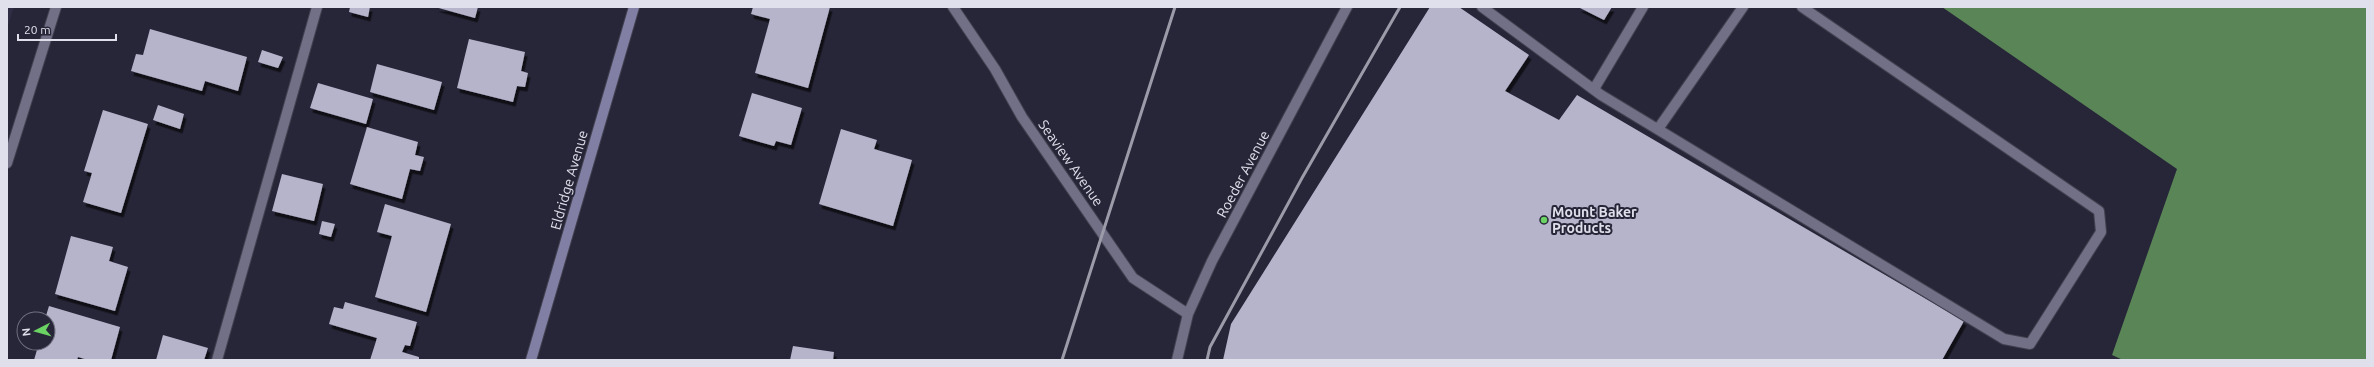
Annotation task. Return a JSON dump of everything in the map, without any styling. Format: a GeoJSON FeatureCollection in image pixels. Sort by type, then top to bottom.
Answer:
{"type":"FeatureCollection","features":[{"type":"Feature","properties":{"kind":"main road","name":"Eldridge Avenue"},"geometry":{"type":"LineString","coordinates":[[531,360],[634,7]]}},
{"type":"Feature","properties":{"kind":"street"},"geometry":{"type":"LineString","coordinates":[[7,163],[56,7]]}},
{"type":"Feature","properties":{"kind":"street"},"geometry":{"type":"LineString","coordinates":[[217,360],[317,7]]}},
{"type":"Feature","properties":{"kind":"street","name":"Seaview Avenue"},"geometry":{"type":"LineString","coordinates":[[953,7],[995,69],[1022,117],[1133,278],[1188,314]]}},
{"type":"Feature","properties":{"kind":"street","name":"Roeder Avenue"},"geometry":{"type":"LineString","coordinates":[[1177,360],[1188,314],[1212,262],[1347,7]]}},
{"type":"Feature","properties":{"kind":"street"},"geometry":{"type":"LineString","coordinates":[[1482,7],[1594,89],[1658,130],[2004,339],[2030,344],[2101,232],[2099,211],[1802,7]]}},
{"type":"Feature","properties":{"kind":"street"},"geometry":{"type":"LineString","coordinates":[[1594,89],[1643,7]]}},
{"type":"Feature","properties":{"kind":"street"},"geometry":{"type":"LineString","coordinates":[[1658,130],[1743,7]]}},
{"type":"Feature","properties":{"kind":"shaded area"},"geometry":{"type":"Polygon","coordinates":[[[7,7],[14,7],[7,29],[7,7]]]}},
{"type":"Feature","properties":{"kind":"shaded area"},"geometry":{"type":"Polygon","coordinates":[[[1942,7],[2367,7],[2367,360],[2123,360],[2112,355],[2177,169],[1942,7]]]}},
{"type":"Feature","properties":{"kind":"building"},"geometry":{"type":"Polygon","coordinates":[[[350,7],[370,7],[368,17],[349,12],[350,7]]]}},
{"type":"Feature","properties":{"kind":"building"},"geometry":{"type":"Polygon","coordinates":[[[435,7],[478,7],[475,18],[435,7]]]}},
{"type":"Feature","properties":{"kind":"building"},"geometry":{"type":"Polygon","coordinates":[[[753,7],[830,7],[808,88],[755,73],[770,19],[751,14],[753,7]]]}},
{"type":"Feature","properties":{"kind":"building","name":"Mount Baker Products"},"geometry":{"type":"Polygon","coordinates":[[[1430,7],[1459,7],[1529,55],[1505,91],[1559,120],[1577,95],[1964,321],[1942,360],[1223,360],[1231,324],[1430,7]]]}},
{"type":"Feature","properties":{"kind":"building"},"geometry":{"type":"Polygon","coordinates":[[[1578,7],[1612,7],[1604,20],[1578,7]]]}},
{"type":"Feature","properties":{"kind":"building"},"geometry":{"type":"Polygon","coordinates":[[[150,29],[247,57],[238,91],[205,81],[202,91],[131,71],[136,54],[143,55],[150,29]]]}},
{"type":"Feature","properties":{"kind":"building"},"geometry":{"type":"Polygon","coordinates":[[[469,39],[525,52],[521,71],[528,73],[525,87],[517,86],[513,102],[457,88],[469,39]]]}},
{"type":"Feature","properties":{"kind":"building"},"geometry":{"type":"Polygon","coordinates":[[[262,50],[283,57],[278,68],[258,62],[262,50]]]}},
{"type":"Feature","properties":{"kind":"building"},"geometry":{"type":"Polygon","coordinates":[[[377,64],[442,82],[434,110],[370,92],[377,64]]]}},
{"type":"Feature","properties":{"kind":"building"},"geometry":{"type":"Polygon","coordinates":[[[318,83],[373,99],[366,124],[310,108],[318,83]]]}},
{"type":"Feature","properties":{"kind":"building"},"geometry":{"type":"Polygon","coordinates":[[[752,93],[802,108],[791,145],[776,141],[774,146],[739,136],[752,93]]]}},
{"type":"Feature","properties":{"kind":"building"},"geometry":{"type":"Polygon","coordinates":[[[158,105],[184,114],[180,129],[153,120],[158,105]]]}},
{"type":"Feature","properties":{"kind":"building"},"geometry":{"type":"Polygon","coordinates":[[[103,110],[148,124],[121,213],[83,202],[92,173],[84,171],[103,110]]]}},
{"type":"Feature","properties":{"kind":"building"},"geometry":{"type":"Polygon","coordinates":[[[367,127],[418,142],[415,155],[424,157],[420,171],[410,169],[402,199],[350,184],[367,127]]]}},
{"type":"Feature","properties":{"kind":"building"},"geometry":{"type":"Polygon","coordinates":[[[841,129],[877,140],[874,149],[912,160],[893,226],[819,204],[841,129]]]}},
{"type":"Feature","properties":{"kind":"building"},"geometry":{"type":"Polygon","coordinates":[[[282,174],[323,184],[314,221],[272,211],[282,174]]]}},
{"type":"Feature","properties":{"kind":"building"},"geometry":{"type":"Polygon","coordinates":[[[385,204],[451,224],[426,312],[375,297],[392,236],[377,232],[385,204]]]}},
{"type":"Feature","properties":{"kind":"building"},"geometry":{"type":"Polygon","coordinates":[[[322,221],[335,224],[331,237],[319,234],[322,221]]]}},
{"type":"Feature","properties":{"kind":"building"},"geometry":{"type":"Polygon","coordinates":[[[71,236],[113,247],[109,261],[128,267],[115,311],[55,294],[71,236]]]}},
{"type":"Feature","properties":{"kind":"building"},"geometry":{"type":"Polygon","coordinates":[[[345,302],[417,322],[410,346],[405,345],[402,352],[419,357],[419,360],[370,360],[377,338],[329,324],[334,307],[343,309],[345,302]]]}},
{"type":"Feature","properties":{"kind":"building"},"geometry":{"type":"Polygon","coordinates":[[[49,306],[120,327],[111,360],[88,360],[78,357],[77,360],[34,360],[37,351],[56,351],[56,311],[47,311],[49,306]]]}},
{"type":"Feature","properties":{"kind":"building"},"geometry":{"type":"Polygon","coordinates":[[[163,335],[208,348],[204,360],[156,360],[163,335]]]}},
{"type":"Feature","properties":{"kind":"building"},"geometry":{"type":"Polygon","coordinates":[[[793,346],[834,352],[833,360],[790,360],[793,346]]]}},
{"type":"Feature","properties":{"kind":"railway"},"geometry":{"type":"LineString","coordinates":[[1062,360],[1175,7]]}},
{"type":"Feature","properties":{"kind":"railway"},"geometry":{"type":"LineString","coordinates":[[1207,360],[1210,347],[1302,178],[1400,7]]}},
{"type":"Feature","properties":{"kind":"place","name":"Mount Baker Products"},"geometry":{"type":"Point","coordinates":[1544,220]}}]}
